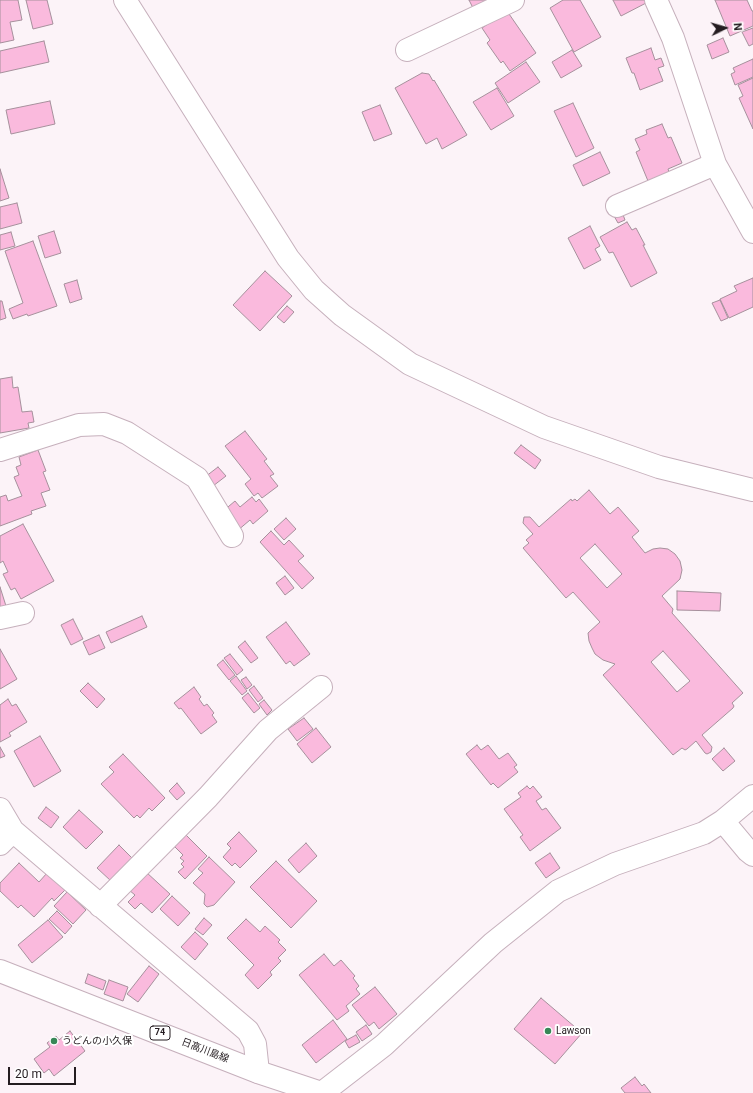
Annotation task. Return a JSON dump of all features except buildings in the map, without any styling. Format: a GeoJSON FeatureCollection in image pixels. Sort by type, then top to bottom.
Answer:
{"type":"FeatureCollection","features":[{"type":"Feature","properties":{"kind":"street"},"geometry":{"type":"LineString","coordinates":[[125,0],[288,258],[314,290],[342,315],[410,364],[544,427],[659,467],[753,490]]}},
{"type":"Feature","properties":{"kind":"street"},"geometry":{"type":"LineString","coordinates":[[407,50],[513,0]]}},
{"type":"Feature","properties":{"kind":"street"},"geometry":{"type":"LineString","coordinates":[[656,0],[673,38],[714,164],[753,232]]}},
{"type":"Feature","properties":{"kind":"street"},"geometry":{"type":"LineString","coordinates":[[617,206],[714,164]]}},
{"type":"Feature","properties":{"kind":"street"},"geometry":{"type":"LineString","coordinates":[[0,450],[79,425],[104,424],[127,433],[197,478],[232,536]]}},
{"type":"Feature","properties":{"kind":"street"},"geometry":{"type":"LineString","coordinates":[[0,618],[23,613]]}},
{"type":"Feature","properties":{"kind":"street"},"geometry":{"type":"LineString","coordinates":[[100,906],[208,797],[268,730],[321,687]]}},
{"type":"Feature","properties":{"kind":"street"},"geometry":{"type":"LineString","coordinates":[[321,1093],[384,1045],[493,943],[558,891],[615,864],[704,833],[723,821],[753,796]]}},
{"type":"Feature","properties":{"kind":"street"},"geometry":{"type":"LineString","coordinates":[[0,809],[6,838],[100,906],[248,1031],[255,1044],[258,1072]]}},
{"type":"Feature","properties":{"kind":"street"},"geometry":{"type":"LineString","coordinates":[[723,821],[753,855]]}},
{"type":"Feature","properties":{"kind":"street","name":"日高川島線"},"geometry":{"type":"LineString","coordinates":[[0,971],[258,1072],[321,1093]]}},
{"type":"Feature","properties":{"kind":"place","name":"Lawson"},"geometry":{"type":"Point","coordinates":[548,1031]}},
{"type":"Feature","properties":{"kind":"place","name":"うどんの小久保"},"geometry":{"type":"Point","coordinates":[54,1041]}}]}
